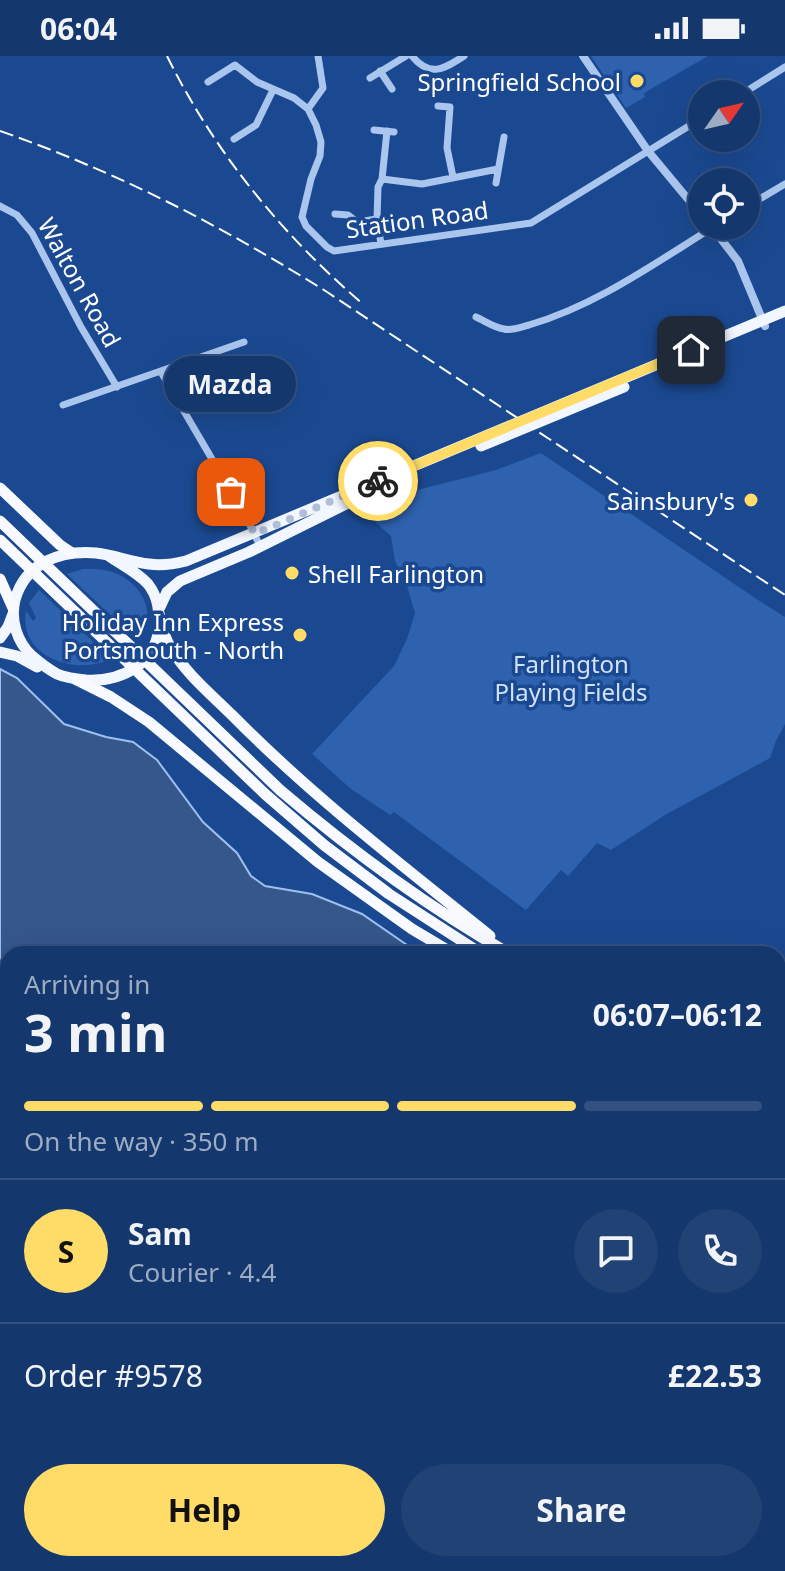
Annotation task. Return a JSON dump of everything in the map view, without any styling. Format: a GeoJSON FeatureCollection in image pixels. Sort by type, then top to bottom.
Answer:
{"type":"FeatureCollection","features":[{"type":"Feature","properties":{"kind":"highway"},"geometry":{"type":"LineString","coordinates":[[0,488],[72,553]]}},
{"type":"Feature","properties":{"kind":"highway"},"geometry":{"type":"LineString","coordinates":[[0,521],[280,790],[371,864],[454,922],[497,946]]}},
{"type":"Feature","properties":{"kind":"highway"},"geometry":{"type":"LineString","coordinates":[[4,544],[265,794],[324,845],[389,894],[470,946]]}},
{"type":"Feature","properties":{"kind":"highway"},"geometry":{"type":"LineString","coordinates":[[0,579],[13,611]]}},
{"type":"Feature","properties":{"kind":"highway"},"geometry":{"type":"LineString","coordinates":[[159,610],[171,650],[244,727],[333,809],[501,946]]}},
{"type":"Feature","properties":{"kind":"highway"},"geometry":{"type":"LineString","coordinates":[[75,679],[149,722],[318,862],[441,946]]}},
{"type":"Feature","properties":{"kind":"main road"},"geometry":{"type":"LineString","coordinates":[[159,610],[167,592],[180,581],[344,504],[764,323],[785,311]]}},
{"type":"Feature","properties":{"kind":"main road"},"geometry":{"type":"LineString","coordinates":[[764,323],[785,319]]}},
{"type":"Feature","properties":{"kind":"main road"},"geometry":{"type":"LineString","coordinates":[[0,638],[8,627],[21,584],[33,569],[49,559],[72,553],[99,554],[153,565],[186,561],[519,427]]}},
{"type":"Feature","properties":{"kind":"main road"},"geometry":{"type":"LineString","coordinates":[[0,652],[75,679],[106,679],[139,666],[153,649],[159,630],[159,610],[147,584],[109,556]]}},
{"type":"Feature","properties":{"kind":"main road"},"geometry":{"type":"LineString","coordinates":[[13,611],[16,630],[23,645],[57,674]]}},
{"type":"Feature","properties":{"kind":"street"},"geometry":{"type":"LineString","coordinates":[[212,82],[235,65],[238,56]]}},
{"type":"Feature","properties":{"kind":"street"},"geometry":{"type":"LineString","coordinates":[[235,65],[257,82],[294,98],[308,109],[323,88],[318,56]]}},
{"type":"Feature","properties":{"kind":"street"},"geometry":{"type":"LineString","coordinates":[[370,78],[409,56],[434,70],[450,66],[464,56]]}},
{"type":"Feature","properties":{"kind":"street"},"geometry":{"type":"LineString","coordinates":[[583,56],[648,151],[688,199]]}},
{"type":"Feature","properties":{"kind":"street"},"geometry":{"type":"LineString","coordinates":[[760,83],[785,67]]}},
{"type":"Feature","properties":{"kind":"street"},"geometry":{"type":"LineString","coordinates":[[380,71],[392,89]]}},
{"type":"Feature","properties":{"kind":"street"},"geometry":{"type":"LineString","coordinates":[[234,139],[256,125],[273,90]]}},
{"type":"Feature","properties":{"kind":"street"},"geometry":{"type":"LineString","coordinates":[[438,106],[450,107],[447,148],[453,177]]}},
{"type":"Feature","properties":{"kind":"street","name":"Station Road"},"geometry":{"type":"LineString","coordinates":[[308,109],[321,142],[320,156],[302,217],[306,226],[334,251],[531,223],[688,127]]}},
{"type":"Feature","properties":{"kind":"street"},"geometry":{"type":"LineString","coordinates":[[256,125],[263,135]]}},
{"type":"Feature","properties":{"kind":"street"},"geometry":{"type":"LineString","coordinates":[[374,130],[391,132],[380,183],[377,219],[381,244]]}},
{"type":"Feature","properties":{"kind":"street"},"geometry":{"type":"LineString","coordinates":[[496,183],[504,137]]}},
{"type":"Feature","properties":{"kind":"street"},"geometry":{"type":"LineString","coordinates":[[380,183],[422,184],[498,169]]}},
{"type":"Feature","properties":{"kind":"street"},"geometry":{"type":"LineString","coordinates":[[760,199],[785,184]]}},
{"type":"Feature","properties":{"kind":"street","name":"Walton Road"},"geometry":{"type":"LineString","coordinates":[[0,206],[17,215],[32,233],[81,327],[117,387]]}},
{"type":"Feature","properties":{"kind":"street"},"geometry":{"type":"LineString","coordinates":[[335,214],[348,215],[357,222],[377,219]]}},
{"type":"Feature","properties":{"kind":"street"},"geometry":{"type":"LineString","coordinates":[[476,317],[504,329],[554,318],[622,284],[692,240]]}},
{"type":"Feature","properties":{"kind":"street"},"geometry":{"type":"LineString","coordinates":[[723,240],[738,261],[764,323]]}},
{"type":"Feature","properties":{"kind":"street"},"geometry":{"type":"LineString","coordinates":[[63,405],[244,342]]}},
{"type":"Feature","properties":{"kind":"street"},"geometry":{"type":"LineString","coordinates":[[161,372],[260,546]]}},
{"type":"Feature","properties":{"kind":"green space","name":"Springfield School"},"geometry":{"type":"Polygon","coordinates":[[[591,56],[708,56],[649,90],[645,97],[626,108],[591,56]]]}},
{"type":"Feature","properties":{"kind":"green space","name":"Farlington Playing Fields"},"geometry":{"type":"Polygon","coordinates":[[[541,453],[785,617],[785,724],[770,758],[665,815],[611,850],[597,843],[568,876],[561,870],[526,910],[394,812],[390,815],[351,789],[312,754],[394,666],[415,613],[395,561],[391,536],[359,508],[366,503],[496,470],[541,453]]]}},
{"type":"Feature","properties":{"kind":"green space"},"geometry":{"type":"Polygon","coordinates":[[[83,569],[115,573],[140,593],[145,602],[147,621],[137,640],[67,574],[83,569]]]}},
{"type":"Feature","properties":{"kind":"green space"},"geometry":{"type":"Polygon","coordinates":[[[39,590],[111,659],[82,665],[52,659],[40,651],[26,627],[26,611],[33,621],[36,618],[29,603],[39,590]]]}},
{"type":"Feature","properties":{"kind":"shaded area"},"geometry":{"type":"Polygon","coordinates":[[[0,669],[17,678],[64,724],[133,742],[157,760],[203,822],[237,853],[251,876],[265,886],[312,894],[362,914],[408,946],[0,946],[0,669]]]}},
{"type":"Feature","properties":{"kind":"railway"},"geometry":{"type":"LineString","coordinates":[[167,56],[206,126],[253,191],[305,250],[364,305]]}},
{"type":"Feature","properties":{"kind":"railway"},"geometry":{"type":"LineString","coordinates":[[0,131],[127,182],[209,223],[288,268],[785,595]]}},
{"type":"Feature","properties":{"kind":"way so far"},"geometry":{"type":"LineString","coordinates":[[231,492],[255,534],[378,481]]}},
{"type":"Feature","properties":{"kind":"place","name":"Springfield School"},"geometry":{"type":"Point","coordinates":[637,81]}},
{"type":"Feature","properties":{"kind":"place","name":"Mazda"},"geometry":{"type":"Point","coordinates":[231,492]}},
{"type":"Feature","properties":{"kind":"place","name":"Sainsbury's"},"geometry":{"type":"Point","coordinates":[751,500]}},
{"type":"Feature","properties":{"kind":"place","name":"Shell Farlington"},"geometry":{"type":"Point","coordinates":[292,573]}},
{"type":"Feature","properties":{"kind":"place","name":"Holiday Inn Express Portsmouth - North"},"geometry":{"type":"Point","coordinates":[300,635]}},
{"type":"Feature","properties":{"kind":"route"},"geometry":{"type":"LineString","coordinates":[[378,481],[691,350]]}}]}
